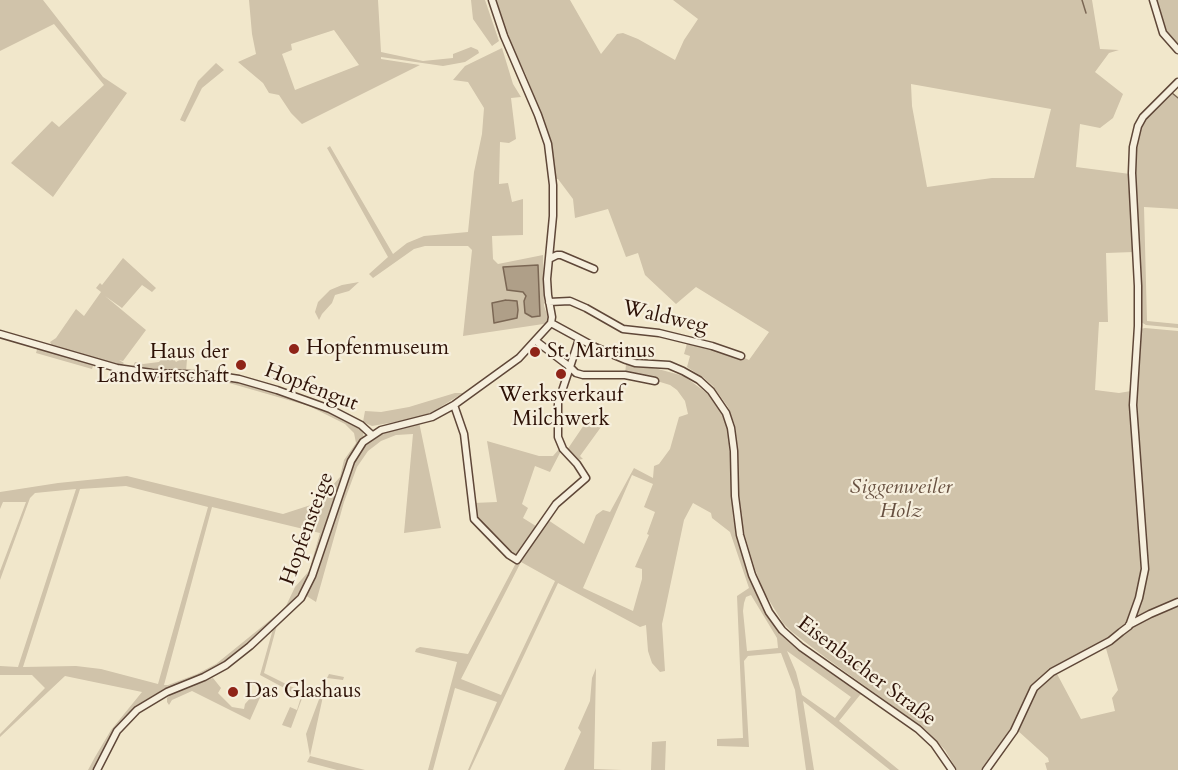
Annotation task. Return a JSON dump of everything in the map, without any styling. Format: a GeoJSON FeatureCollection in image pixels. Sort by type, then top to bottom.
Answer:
{"type":"FeatureCollection","features":[{"type":"Feature","properties":{"kind":"street"},"geometry":{"type":"LineString","coordinates":[[372,435],[381,430],[432,417],[454,405],[507,368],[536,341],[551,323],[547,279],[553,202],[548,144],[504,36],[492,0]]}},
{"type":"Feature","properties":{"kind":"street"},"geometry":{"type":"LineString","coordinates":[[1153,0],[1163,33],[1178,51]]}},
{"type":"Feature","properties":{"kind":"street"},"geometry":{"type":"LineString","coordinates":[[1129,626],[1139,598],[1145,569],[1133,405],[1138,296],[1132,173],[1133,147],[1138,126],[1143,117],[1178,82]]}},
{"type":"Feature","properties":{"kind":"street"},"geometry":{"type":"LineString","coordinates":[[549,258],[561,255],[594,269]]}},
{"type":"Feature","properties":{"kind":"street","name":"Waldweg"},"geometry":{"type":"LineString","coordinates":[[549,302],[570,301],[622,329],[659,333],[741,356]]}},
{"type":"Feature","properties":{"kind":"street","name":"Eisenbacher Straße"},"geometry":{"type":"LineString","coordinates":[[551,323],[579,339],[631,362],[663,364],[683,371],[699,380],[711,391],[726,413],[731,428],[740,535],[752,575],[769,612],[782,630],[795,642],[918,729],[934,744],[952,770]]}},
{"type":"Feature","properties":{"kind":"street","name":"Hopfengut"},"geometry":{"type":"LineString","coordinates":[[0,334],[127,369],[239,379],[330,409],[361,425],[372,435]]}},
{"type":"Feature","properties":{"kind":"street"},"geometry":{"type":"LineString","coordinates":[[454,405],[464,434],[474,519],[517,560],[556,504],[586,478],[581,468],[563,449],[558,437],[558,404],[579,339]]}},
{"type":"Feature","properties":{"kind":"street"},"geometry":{"type":"LineString","coordinates":[[536,341],[576,373],[625,375],[655,381]]}},
{"type":"Feature","properties":{"kind":"street","name":"Hopfensteige"},"geometry":{"type":"LineString","coordinates":[[97,770],[117,731],[137,710],[226,665],[258,639],[301,598],[312,576],[351,461],[363,442],[372,435]]}},
{"type":"Feature","properties":{"kind":"street"},"geometry":{"type":"LineString","coordinates":[[986,770],[1014,730],[1030,695],[1039,683],[1052,672],[1110,641],[1129,626],[1178,602]]}},
{"type":"Feature","properties":{"kind":"green space"},"geometry":{"type":"Polygon","coordinates":[[[0,0],[43,0],[103,77],[127,93],[53,197],[11,163],[52,121],[59,127],[104,85],[54,24],[0,51],[0,0]]]}},
{"type":"Feature","properties":{"kind":"green space"},"geometry":{"type":"Polygon","coordinates":[[[249,0],[378,0],[381,52],[423,61],[453,58],[453,54],[471,47],[479,53],[465,62],[443,66],[381,57],[381,59],[420,65],[302,124],[279,95],[269,93],[263,83],[238,62],[256,54],[249,0]],[[334,30],[291,44],[292,50],[282,54],[295,90],[359,65],[334,30]]]}},
{"type":"Feature","properties":{"kind":"green space"},"geometry":{"type":"Polygon","coordinates":[[[471,0],[485,0],[499,41],[492,46],[473,19],[471,0]]]}},
{"type":"Feature","properties":{"kind":"green space","name":"Siggenweiler Holz"},"geometry":{"type":"Polygon","coordinates":[[[495,0],[570,0],[601,54],[617,34],[623,33],[675,60],[684,40],[698,19],[673,0],[1092,0],[1100,49],[1119,50],[1109,53],[1095,72],[1123,94],[1113,118],[1100,128],[1080,124],[1076,167],[1130,174],[1134,252],[1106,253],[1108,322],[1099,322],[1095,390],[1119,393],[1131,391],[1135,405],[1140,329],[1178,331],[1178,770],[1047,770],[1045,763],[1049,762],[1048,758],[1017,730],[1038,687],[1056,672],[1081,719],[1115,711],[1112,698],[1118,690],[1105,645],[1047,673],[1028,693],[1008,735],[982,770],[957,770],[945,750],[926,730],[826,658],[783,623],[764,592],[740,519],[735,425],[728,407],[713,386],[687,367],[690,356],[684,354],[688,340],[749,360],[769,332],[696,287],[676,304],[645,275],[638,253],[626,257],[608,209],[575,218],[573,199],[558,179],[555,179],[552,152],[544,121],[526,75],[506,34],[495,0]],[[911,84],[912,106],[927,187],[992,178],[1034,178],[1051,109],[911,84]]]}},
{"type":"Feature","properties":{"kind":"green space"},"geometry":{"type":"Polygon","coordinates":[[[1155,0],[1178,0],[1178,48],[1165,31],[1155,0]]]}},
{"type":"Feature","properties":{"kind":"green space"},"geometry":{"type":"Polygon","coordinates":[[[502,48],[513,84],[521,97],[511,98],[516,139],[509,143],[500,142],[499,184],[508,183],[512,202],[523,199],[523,235],[492,236],[493,259],[498,264],[543,255],[544,306],[550,323],[463,336],[472,250],[468,246],[425,246],[414,249],[373,278],[369,274],[388,257],[327,148],[330,146],[393,254],[407,243],[424,236],[468,232],[484,108],[468,82],[453,80],[465,66],[502,48]],[[538,265],[507,290],[523,292],[526,296],[525,313],[538,265]]]}},
{"type":"Feature","properties":{"kind":"green space"},"geometry":{"type":"Polygon","coordinates":[[[216,63],[224,70],[202,88],[185,122],[180,120],[198,81],[216,63]]]}},
{"type":"Feature","properties":{"kind":"green space"},"geometry":{"type":"Polygon","coordinates":[[[1170,92],[1178,99],[1178,209],[1144,207],[1147,321],[1178,324],[1178,328],[1146,325],[1141,322],[1133,174],[1134,147],[1139,127],[1148,114],[1170,92]]]}},
{"type":"Feature","properties":{"kind":"green space"},"geometry":{"type":"Polygon","coordinates":[[[123,258],[156,288],[152,292],[142,285],[122,308],[105,296],[146,330],[123,361],[119,360],[124,363],[120,367],[53,348],[50,342],[56,338],[76,309],[84,316],[101,292],[96,288],[100,283],[102,285],[123,258]]]}},
{"type":"Feature","properties":{"kind":"green space"},"geometry":{"type":"Polygon","coordinates":[[[359,282],[349,291],[335,295],[319,320],[315,312],[318,302],[330,290],[359,282]]]}},
{"type":"Feature","properties":{"kind":"green space"},"geometry":{"type":"Polygon","coordinates":[[[38,346],[133,372],[225,378],[315,404],[360,428],[364,439],[350,457],[311,572],[293,602],[228,659],[205,674],[154,695],[135,708],[94,770],[88,770],[111,730],[142,692],[65,676],[0,737],[0,734],[45,688],[32,675],[0,675],[0,666],[18,667],[76,489],[35,493],[30,498],[0,580],[0,571],[26,502],[3,502],[0,509],[0,492],[127,476],[283,514],[317,503],[340,477],[344,460],[356,443],[354,433],[345,424],[309,406],[229,383],[124,374],[93,366],[92,369],[36,353],[38,346]],[[126,486],[80,489],[23,667],[76,666],[101,669],[158,684],[208,507],[126,486]],[[212,507],[164,685],[197,674],[216,664],[285,608],[295,587],[309,571],[320,533],[212,507]]]}},
{"type":"Feature","properties":{"kind":"green space"},"geometry":{"type":"Polygon","coordinates":[[[170,354],[176,362],[183,358],[187,359],[186,372],[132,369],[135,362],[143,364],[159,362],[164,356],[170,354]]]}},
{"type":"Feature","properties":{"kind":"green space"},"geometry":{"type":"Polygon","coordinates":[[[626,364],[658,369],[684,376],[712,397],[721,411],[729,434],[733,517],[742,555],[762,608],[785,637],[863,694],[839,721],[899,770],[890,770],[803,701],[814,770],[806,770],[795,690],[781,653],[748,656],[744,661],[749,747],[717,746],[717,739],[743,738],[737,596],[749,588],[730,532],[712,518],[711,513],[693,503],[684,520],[662,624],[665,671],[660,672],[652,663],[648,651],[646,625],[640,627],[558,583],[470,770],[468,770],[497,702],[455,688],[433,770],[428,770],[457,662],[415,652],[416,649],[420,647],[468,654],[517,561],[476,522],[473,503],[497,502],[487,441],[539,456],[553,456],[560,448],[562,449],[550,472],[535,466],[522,504],[528,508],[523,518],[539,528],[545,518],[584,544],[596,515],[603,510],[610,512],[634,468],[653,478],[654,466],[659,464],[670,449],[679,417],[688,414],[685,401],[670,385],[647,378],[625,375],[626,364]],[[632,475],[583,588],[633,611],[642,579],[642,569],[635,567],[649,535],[647,534],[655,512],[644,507],[653,484],[632,475]],[[521,562],[461,679],[501,695],[555,581],[521,562]],[[751,595],[746,597],[743,611],[747,651],[778,648],[777,638],[751,595]],[[787,651],[802,695],[835,718],[851,697],[787,651]]]}},
{"type":"Feature","properties":{"kind":"green space"},"geometry":{"type":"Polygon","coordinates":[[[455,393],[463,393],[418,418],[372,426],[363,422],[365,411],[381,412],[409,407],[455,393]]]}},
{"type":"Feature","properties":{"kind":"green space"},"geometry":{"type":"Polygon","coordinates":[[[594,421],[601,427],[580,456],[583,459],[577,460],[567,450],[586,422],[594,421]]]}},
{"type":"Feature","properties":{"kind":"green space"},"geometry":{"type":"Polygon","coordinates":[[[419,422],[441,528],[404,533],[413,434],[396,435],[381,441],[368,451],[357,467],[344,502],[316,602],[305,595],[315,575],[358,453],[375,436],[419,422]]]}},
{"type":"Feature","properties":{"kind":"green space"},"geometry":{"type":"Polygon","coordinates":[[[277,625],[264,673],[304,693],[291,728],[282,725],[290,707],[297,710],[301,697],[260,675],[273,629],[277,625]]]}},
{"type":"Feature","properties":{"kind":"green space"},"geometry":{"type":"Polygon","coordinates":[[[596,668],[594,769],[622,770],[564,770],[581,732],[578,728],[590,701],[592,678],[596,668]]]}},
{"type":"Feature","properties":{"kind":"green space"},"geometry":{"type":"Polygon","coordinates":[[[329,674],[344,677],[343,680],[327,678],[329,674]]]}},
{"type":"Feature","properties":{"kind":"green space"},"geometry":{"type":"Polygon","coordinates":[[[213,678],[221,688],[218,693],[232,707],[244,709],[245,704],[253,695],[257,692],[262,693],[250,720],[192,691],[172,700],[169,705],[167,702],[171,694],[213,678]]]}},
{"type":"Feature","properties":{"kind":"green space"},"geometry":{"type":"Polygon","coordinates":[[[327,678],[310,756],[306,734],[327,678]]]}},
{"type":"Feature","properties":{"kind":"green space"},"geometry":{"type":"Polygon","coordinates":[[[666,741],[665,770],[651,770],[652,742],[666,741]]]}},
{"type":"Feature","properties":{"kind":"green space"},"geometry":{"type":"Polygon","coordinates":[[[310,756],[365,770],[337,770],[307,762],[310,756]]]}},
{"type":"Feature","properties":{"kind":"shaded area"},"geometry":{"type":"Polygon","coordinates":[[[538,265],[540,316],[532,317],[525,313],[526,296],[523,292],[507,290],[503,267],[538,265]]]}},
{"type":"Feature","properties":{"kind":"shaded area"},"geometry":{"type":"Polygon","coordinates":[[[506,300],[517,301],[517,318],[494,323],[492,303],[506,300]]]}},
{"type":"Feature","properties":{"kind":"waterway"},"geometry":{"type":"LineString","coordinates":[[1082,0],[1086,13]]}},
{"type":"Feature","properties":{"kind":"waterway"},"geometry":{"type":"LineString","coordinates":[[1172,93],[1178,98]]}},
{"type":"Feature","properties":{"kind":"place","name":"Hopfenmuseum"},"geometry":{"type":"Point","coordinates":[294,349]}},
{"type":"Feature","properties":{"kind":"place","name":"St. Martinus"},"geometry":{"type":"Point","coordinates":[535,352]}},
{"type":"Feature","properties":{"kind":"place","name":"Haus der Landwirtschaft"},"geometry":{"type":"Point","coordinates":[241,365]}},
{"type":"Feature","properties":{"kind":"place","name":"Werksverkauf Milchwerk"},"geometry":{"type":"Point","coordinates":[561,374]}},
{"type":"Feature","properties":{"kind":"place","name":"Das Glashaus"},"geometry":{"type":"Point","coordinates":[233,692]}}]}
